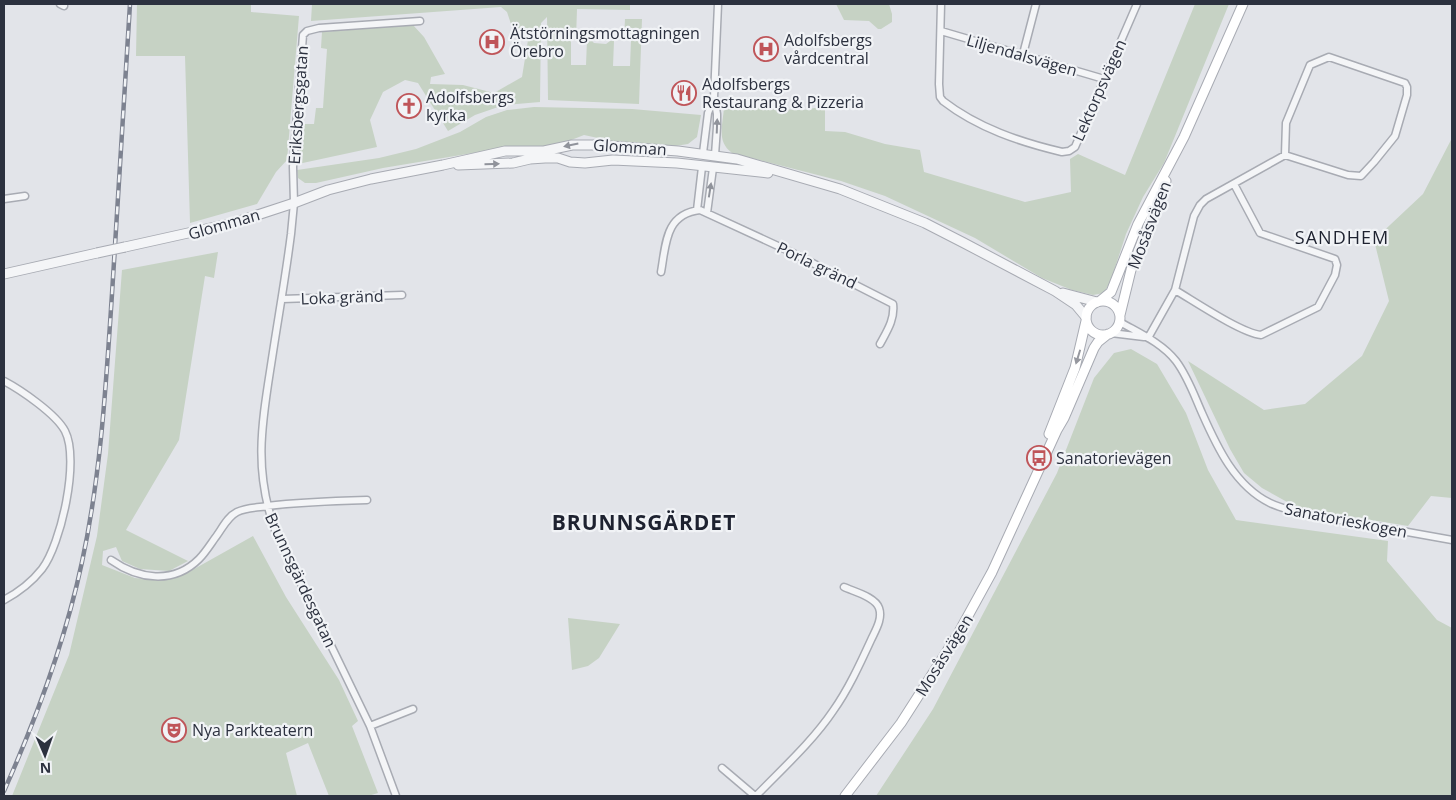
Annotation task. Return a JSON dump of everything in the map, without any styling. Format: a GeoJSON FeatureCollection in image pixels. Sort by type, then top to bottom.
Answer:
{"type":"FeatureCollection","features":[{"type":"Feature","properties":{"kind":"main road","name":"Mosåsvägen"},"geometry":{"type":"LineString","coordinates":[[1120,318],[1131,270],[1184,137],[1241,6]]}},
{"type":"Feature","properties":{"kind":"main road","name":"Mosåsvägen"},"geometry":{"type":"LineString","coordinates":[[1099,301],[1113,287],[1138,224],[1184,137]]}},
{"type":"Feature","properties":{"kind":"main road"},"geometry":{"type":"LineString","coordinates":[[1099,301],[1109,302],[1117,307],[1120,318],[1110,334],[1100,335],[1092,331],[1086,319],[1090,307],[1099,301]]}},
{"type":"Feature","properties":{"kind":"main road","name":"Mosåsvägen"},"geometry":{"type":"LineString","coordinates":[[1070,393],[1086,319]]}},
{"type":"Feature","properties":{"kind":"main road","name":"Mosåsvägen"},"geometry":{"type":"LineString","coordinates":[[845,796],[901,723],[958,634],[992,572],[1070,393],[1098,342],[1110,334]]}},
{"type":"Feature","properties":{"kind":"street"},"geometry":{"type":"LineString","coordinates":[[701,211],[715,155],[717,120],[714,97],[718,4]]}},
{"type":"Feature","properties":{"kind":"street","name":"Lektorpsvägen"},"geometry":{"type":"LineString","coordinates":[[941,4],[939,84],[940,97],[943,101],[973,120],[1003,135],[1062,152],[1075,148],[1137,4]]}},
{"type":"Feature","properties":{"kind":"street"},"geometry":{"type":"LineString","coordinates":[[1023,54],[1036,4]]}},
{"type":"Feature","properties":{"kind":"street","name":"Eriksbergsgatan"},"geometry":{"type":"LineString","coordinates":[[294,203],[293,168],[303,35],[319,28],[420,21]]}},
{"type":"Feature","properties":{"kind":"street","name":"Liljendalsvägen"},"geometry":{"type":"LineString","coordinates":[[941,31],[1104,79]]}},
{"type":"Feature","properties":{"kind":"street"},"geometry":{"type":"LineString","coordinates":[[1148,338],[1175,290],[1191,225],[1197,211],[1206,199],[1285,155],[1348,175],[1361,176],[1395,136],[1408,95],[1405,82],[1329,57],[1310,65],[1286,123],[1285,155]]}},
{"type":"Feature","properties":{"kind":"street"},"geometry":{"type":"LineString","coordinates":[[701,211],[703,153],[708,113],[714,97]]}},
{"type":"Feature","properties":{"kind":"street","name":"Glomman"},"geometry":{"type":"LineString","coordinates":[[4,274],[210,229],[336,188],[408,171],[505,151],[544,151],[580,144],[715,155],[737,159],[840,189],[926,223],[1056,291],[1076,305],[1086,319]]}},
{"type":"Feature","properties":{"kind":"street","name":"Glomman"},"geometry":{"type":"LineString","coordinates":[[443,165],[513,163],[530,159],[558,158],[585,164],[613,160],[702,166],[787,175]]}},
{"type":"Feature","properties":{"kind":"street"},"geometry":{"type":"LineString","coordinates":[[1175,290],[1230,322],[1260,335],[1318,307],[1335,275],[1337,265],[1335,259],[1260,233],[1234,184]]}},
{"type":"Feature","properties":{"kind":"street"},"geometry":{"type":"LineString","coordinates":[[4,199],[25,196]]}},
{"type":"Feature","properties":{"kind":"street","name":"Brunnsgärdesgatan"},"geometry":{"type":"LineString","coordinates":[[294,203],[282,299],[262,425],[261,471],[267,506],[276,530],[370,726],[396,796]]}},
{"type":"Feature","properties":{"kind":"street"},"geometry":{"type":"LineString","coordinates":[[661,272],[670,229],[678,218],[690,211],[701,211]]}},
{"type":"Feature","properties":{"kind":"street","name":"Porla gränd"},"geometry":{"type":"LineString","coordinates":[[701,211],[791,252],[893,304],[894,310],[891,323],[880,344]]}},
{"type":"Feature","properties":{"kind":"street","name":"Glomman"},"geometry":{"type":"LineString","coordinates":[[1056,291],[1099,301]]}},
{"type":"Feature","properties":{"kind":"street","name":"Loka gränd"},"geometry":{"type":"LineString","coordinates":[[282,299],[402,295]]}},
{"type":"Feature","properties":{"kind":"street"},"geometry":{"type":"LineString","coordinates":[[1120,318],[1148,338]]}},
{"type":"Feature","properties":{"kind":"street"},"geometry":{"type":"LineString","coordinates":[[1110,334],[1148,338]]}},
{"type":"Feature","properties":{"kind":"street","name":"Sanatorieskogen"},"geometry":{"type":"LineString","coordinates":[[1148,338],[1166,350],[1185,375],[1214,438],[1232,470],[1269,503],[1307,514],[1452,540]]}},
{"type":"Feature","properties":{"kind":"street"},"geometry":{"type":"LineString","coordinates":[[4,381],[20,390],[57,420],[64,429],[69,441],[71,459],[58,536],[52,552],[35,577],[18,593],[4,600]]}},
{"type":"Feature","properties":{"kind":"street"},"geometry":{"type":"LineString","coordinates":[[111,560],[122,568],[146,576],[177,573],[191,566],[199,559],[228,519],[236,512],[247,508],[294,502],[367,500]]}},
{"type":"Feature","properties":{"kind":"street"},"geometry":{"type":"LineString","coordinates":[[722,768],[756,796],[821,727],[834,710],[859,666],[879,622],[881,613],[879,606],[872,600],[844,587]]}},
{"type":"Feature","properties":{"kind":"street"},"geometry":{"type":"LineString","coordinates":[[370,726],[413,709]]}},
{"type":"Feature","properties":{"kind":"green space"},"geometry":{"type":"Polygon","coordinates":[[[137,4],[251,4],[251,12],[299,16],[287,160],[276,172],[257,204],[190,223],[185,56],[136,56],[137,4]]]}},
{"type":"Feature","properties":{"kind":"green space"},"geometry":{"type":"Polygon","coordinates":[[[312,4],[630,4],[630,10],[577,9],[576,39],[571,40],[571,65],[586,65],[587,40],[591,40],[594,43],[606,44],[614,41],[613,66],[630,66],[631,40],[624,40],[625,19],[642,19],[639,104],[548,100],[547,17],[541,23],[540,102],[504,105],[475,115],[448,131],[418,83],[405,80],[383,92],[370,120],[377,147],[298,164],[302,124],[314,124],[316,108],[323,108],[327,49],[321,48],[322,32],[413,25],[424,37],[445,74],[431,77],[430,84],[463,85],[494,93],[522,77],[528,40],[513,30],[507,12],[501,7],[311,21],[312,4]]]}},
{"type":"Feature","properties":{"kind":"green space"},"geometry":{"type":"Polygon","coordinates":[[[836,4],[889,4],[892,22],[878,29],[869,21],[844,20],[836,4]]]}},
{"type":"Feature","properties":{"kind":"green space"},"geometry":{"type":"Polygon","coordinates":[[[1195,4],[1229,4],[1164,163],[1143,197],[1126,234],[1111,280],[1104,293],[1093,295],[1072,290],[1042,278],[975,238],[885,196],[841,181],[732,153],[722,138],[724,107],[804,110],[825,106],[825,131],[845,132],[885,144],[920,150],[924,172],[1025,202],[1071,192],[1070,159],[1078,154],[1125,175],[1195,4]]]}},
{"type":"Feature","properties":{"kind":"green space"},"geometry":{"type":"Polygon","coordinates":[[[534,107],[632,109],[701,115],[697,137],[688,144],[669,147],[612,141],[584,135],[551,148],[509,147],[383,168],[316,183],[305,183],[298,178],[297,170],[379,158],[416,149],[460,132],[486,117],[507,110],[534,107]]]}},
{"type":"Feature","properties":{"kind":"green space"},"geometry":{"type":"Polygon","coordinates":[[[1452,138],[1452,498],[1431,496],[1408,526],[1298,508],[1262,488],[1244,473],[1230,449],[1188,361],[1264,410],[1305,404],[1362,356],[1389,301],[1374,240],[1423,194],[1452,138]]]}},
{"type":"Feature","properties":{"kind":"green space"},"geometry":{"type":"Polygon","coordinates":[[[218,252],[214,278],[205,276],[179,440],[126,530],[188,561],[169,571],[140,569],[122,561],[116,547],[103,551],[102,565],[135,578],[159,580],[187,573],[253,536],[286,597],[339,680],[358,721],[352,726],[378,793],[368,796],[329,796],[308,743],[286,753],[297,796],[12,796],[69,655],[97,536],[108,454],[122,270],[218,252]]]}},
{"type":"Feature","properties":{"kind":"green space"},"geometry":{"type":"Polygon","coordinates":[[[1131,349],[1157,364],[1186,413],[1208,470],[1236,520],[1388,541],[1387,561],[1437,620],[1452,628],[1452,796],[876,796],[933,709],[1057,473],[1094,378],[1114,353],[1131,349]]]}},
{"type":"Feature","properties":{"kind":"green space"},"geometry":{"type":"Polygon","coordinates":[[[568,618],[620,624],[599,658],[588,666],[572,670],[568,618]]]}},
{"type":"Feature","properties":{"kind":"railway"},"geometry":{"type":"LineString","coordinates":[[4,791],[39,707],[59,650],[82,562],[94,496],[102,429],[107,361],[130,4]]}},
{"type":"Feature","properties":{"kind":"place","name":"Ätstörningsmottagningen Örebro"},"geometry":{"type":"Point","coordinates":[492,42]}},
{"type":"Feature","properties":{"kind":"place","name":"Adolfsbergs vårdcentral"},"geometry":{"type":"Point","coordinates":[766,49]}},
{"type":"Feature","properties":{"kind":"place","name":"Adolfsbergs Restaurang & Pizzeria"},"geometry":{"type":"Point","coordinates":[684,93]}},
{"type":"Feature","properties":{"kind":"place","name":"Adolfsbergs kyrka"},"geometry":{"type":"Point","coordinates":[409,106]}},
{"type":"Feature","properties":{"kind":"place","name":"Sanatorievägen"},"geometry":{"type":"Point","coordinates":[1039,458]}},
{"type":"Feature","properties":{"kind":"place","name":"Nya Parkteatern"},"geometry":{"type":"Point","coordinates":[174,730]}},
{"type":"Feature","properties":{"kind":"district","name":"SANDHEM"},"geometry":{"type":"Point","coordinates":[1342,238]}},
{"type":"Feature","properties":{"kind":"district","name":"BRUNNSGÄRDET"},"geometry":{"type":"Point","coordinates":[644,523]}}]}
